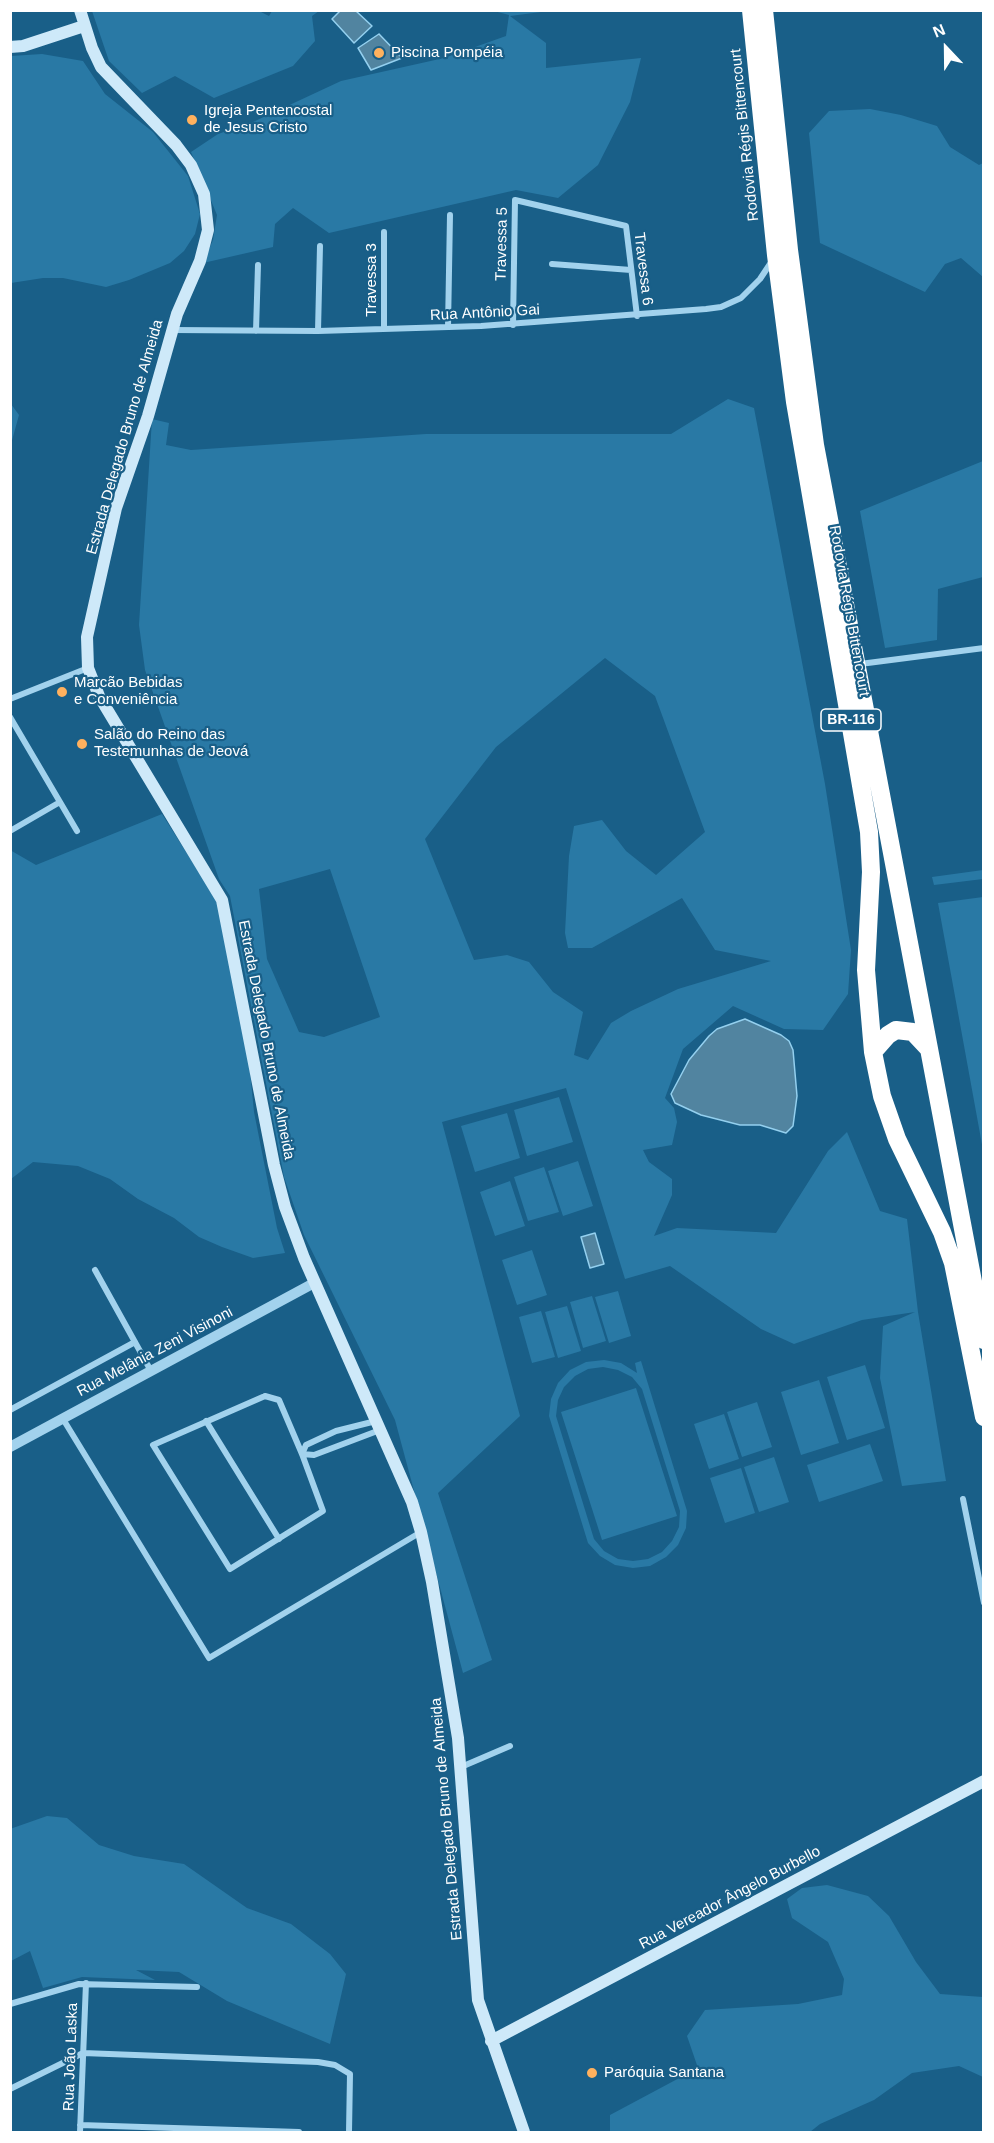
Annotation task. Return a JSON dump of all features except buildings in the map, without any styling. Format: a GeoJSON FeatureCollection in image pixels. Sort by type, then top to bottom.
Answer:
{"type":"FeatureCollection","features":[{"type":"Feature","properties":{"kind":"highway","name":"Rodovia Régis Bittencourt"},"geometry":{"type":"LineString","coordinates":[[751,10],[776,255],[808,489],[859,765],[869,832],[871,872],[866,970],[873,1052],[893,1129],[942,1232],[953,1263],[984,1417]]}},
{"type":"Feature","properties":{"kind":"highway","name":"Rodovia Régis Bittencourt"},"geometry":{"type":"LineString","coordinates":[[764,10],[789,250],[811,414],[856,665],[984,1340]]}},
{"type":"Feature","properties":{"kind":"highway"},"geometry":{"type":"LineString","coordinates":[[873,1052],[888,1035],[896,1030],[913,1032],[928,1048]]}},
{"type":"Feature","properties":{"kind":"main road","name":"Estrada Delegado Bruno de Almeida"},"geometry":{"type":"LineString","coordinates":[[80,10],[101,67],[184,154],[204,194],[208,218],[207,241],[172,330],[148,416],[116,508],[87,637],[88,668],[99,696],[222,900],[278,1184],[294,1234],[314,1283],[412,1502],[421,1532],[444,1653],[460,1767],[477,1988],[491,2041],[524,2133]]}},
{"type":"Feature","properties":{"kind":"main road"},"geometry":{"type":"LineString","coordinates":[[10,47],[23,46],[84,26]]}},
{"type":"Feature","properties":{"kind":"main road","name":"Rua Vereador Ângelo Burbello"},"geometry":{"type":"LineString","coordinates":[[491,2041],[984,1781]]}},
{"type":"Feature","properties":{"kind":"street","name":"Travessa 5"},"geometry":{"type":"LineString","coordinates":[[513,325],[515,200],[626,226]]}},
{"type":"Feature","properties":{"kind":"street"},"geometry":{"type":"LineString","coordinates":[[448,327],[450,215]]}},
{"type":"Feature","properties":{"kind":"street","name":"Travessa 6"},"geometry":{"type":"LineString","coordinates":[[626,226],[637,316]]}},
{"type":"Feature","properties":{"kind":"street","name":"Travessa 3"},"geometry":{"type":"LineString","coordinates":[[384,232],[384,329]]}},
{"type":"Feature","properties":{"kind":"street"},"geometry":{"type":"LineString","coordinates":[[318,330],[320,246]]}},
{"type":"Feature","properties":{"kind":"street","name":"Rua Antônio Gai"},"geometry":{"type":"LineString","coordinates":[[172,330],[255,331],[513,325],[706,309],[731,303],[755,284],[776,255]]}},
{"type":"Feature","properties":{"kind":"street"},"geometry":{"type":"LineString","coordinates":[[552,264],[631,270]]}},
{"type":"Feature","properties":{"kind":"street"},"geometry":{"type":"LineString","coordinates":[[255,331],[258,265]]}},
{"type":"Feature","properties":{"kind":"street"},"geometry":{"type":"LineString","coordinates":[[856,665],[984,648]]}},
{"type":"Feature","properties":{"kind":"street"},"geometry":{"type":"LineString","coordinates":[[10,699],[88,668]]}},
{"type":"Feature","properties":{"kind":"street"},"geometry":{"type":"LineString","coordinates":[[10,717],[77,831]]}},
{"type":"Feature","properties":{"kind":"street"},"geometry":{"type":"LineString","coordinates":[[10,831],[60,802]]}},
{"type":"Feature","properties":{"kind":"street"},"geometry":{"type":"LineString","coordinates":[[95,1270],[151,1371]]}},
{"type":"Feature","properties":{"kind":"street","name":"Rua Melânia Zeni Visinoni"},"geometry":{"type":"LineString","coordinates":[[10,1447],[314,1283]]}},
{"type":"Feature","properties":{"kind":"street"},"geometry":{"type":"LineString","coordinates":[[10,1410],[135,1342]]}},
{"type":"Feature","properties":{"kind":"street"},"geometry":{"type":"LineString","coordinates":[[265,1396],[273,1396],[279,1400],[302,1454],[323,1511],[230,1569],[153,1445],[265,1396]]}},
{"type":"Feature","properties":{"kind":"street"},"geometry":{"type":"LineString","coordinates":[[63,1419],[209,1659],[421,1532]]}},
{"type":"Feature","properties":{"kind":"street"},"geometry":{"type":"LineString","coordinates":[[206,1421],[279,1539]]}},
{"type":"Feature","properties":{"kind":"street"},"geometry":{"type":"LineString","coordinates":[[302,1454],[314,1455],[378,1426]]}},
{"type":"Feature","properties":{"kind":"street"},"geometry":{"type":"LineString","coordinates":[[302,1454],[306,1445],[336,1431],[378,1426]]}},
{"type":"Feature","properties":{"kind":"street"},"geometry":{"type":"LineString","coordinates":[[963,1499],[984,1603]]}},
{"type":"Feature","properties":{"kind":"street"},"geometry":{"type":"LineString","coordinates":[[460,1767],[510,1746]]}},
{"type":"Feature","properties":{"kind":"street"},"geometry":{"type":"LineString","coordinates":[[10,2004],[86,1983],[198,1987]]}},
{"type":"Feature","properties":{"kind":"street","name":"Rua João Laska"},"geometry":{"type":"LineString","coordinates":[[80,2129],[86,1983]]}},
{"type":"Feature","properties":{"kind":"street"},"geometry":{"type":"LineString","coordinates":[[10,2089],[83,2054],[306,2061],[335,2065],[347,2070],[351,2078],[349,2133]]}},
{"type":"Feature","properties":{"kind":"street"},"geometry":{"type":"LineString","coordinates":[[80,2129],[299,2133]]}},
{"type":"Feature","properties":{"kind":"shaded area"},"geometry":{"type":"Polygon","coordinates":[[[92,11],[259,11],[269,16],[272,11],[319,11],[312,16],[315,41],[293,66],[214,98],[175,76],[142,93],[109,61],[92,11]]]}},
{"type":"Feature","properties":{"kind":"shaded area","name":"Piscina Pompéia"},"geometry":{"type":"Polygon","coordinates":[[[340,11],[356,11],[372,26],[354,43],[332,19],[340,11]]]}},
{"type":"Feature","properties":{"kind":"shaded area"},"geometry":{"type":"Polygon","coordinates":[[[494,11],[549,11],[510,16],[546,43],[546,68],[641,58],[630,102],[598,165],[558,198],[516,190],[329,233],[293,208],[275,224],[273,247],[203,263],[213,240],[217,215],[191,152],[218,134],[253,122],[341,81],[444,58],[506,36],[509,15],[494,11]]]}},
{"type":"Feature","properties":{"kind":"shaded area","name":"Piscina Pompéia"},"geometry":{"type":"Polygon","coordinates":[[[379,34],[402,58],[371,70],[358,48],[379,34]]]}},
{"type":"Feature","properties":{"kind":"shaded area"},"geometry":{"type":"Polygon","coordinates":[[[42,54],[83,61],[105,94],[153,132],[188,176],[200,214],[195,234],[184,251],[170,263],[106,287],[63,278],[43,278],[11,283],[11,56],[42,54]]]}},
{"type":"Feature","properties":{"kind":"shaded area"},"geometry":{"type":"Polygon","coordinates":[[[870,109],[901,115],[937,126],[950,147],[979,165],[983,163],[983,277],[961,258],[945,264],[925,292],[820,243],[809,133],[829,111],[870,109]]]}},
{"type":"Feature","properties":{"kind":"shaded area"},"geometry":{"type":"Polygon","coordinates":[[[728,399],[754,408],[825,784],[851,950],[848,994],[823,1030],[784,1029],[733,1006],[683,1049],[665,1098],[674,1108],[677,1122],[672,1145],[643,1150],[649,1162],[672,1179],[672,1195],[654,1236],[677,1228],[776,1233],[828,1151],[847,1132],[880,1211],[907,1219],[918,1312],[946,1481],[902,1486],[880,1378],[883,1326],[915,1312],[862,1320],[794,1344],[761,1329],[670,1266],[625,1279],[566,1088],[442,1122],[520,1416],[438,1493],[492,1660],[463,1673],[395,1420],[304,1235],[284,1177],[230,896],[219,879],[145,670],[139,625],[152,419],[169,423],[166,445],[191,450],[426,434],[671,434],[728,399]],[[605,658],[496,747],[425,839],[474,960],[507,955],[529,962],[553,992],[583,1012],[574,1055],[588,1060],[611,1023],[631,1011],[678,989],[771,961],[715,950],[682,898],[592,948],[568,948],[565,933],[569,856],[574,826],[602,820],[626,851],[656,875],[705,832],[655,696],[605,658]],[[330,869],[259,889],[267,959],[299,1032],[324,1037],[380,1017],[330,869]]]}},
{"type":"Feature","properties":{"kind":"shaded area"},"geometry":{"type":"Polygon","coordinates":[[[11,404],[19,415],[11,444],[11,404]]]}},
{"type":"Feature","properties":{"kind":"shaded area"},"geometry":{"type":"Polygon","coordinates":[[[983,461],[983,577],[938,589],[937,640],[885,648],[860,511],[983,461]]]}},
{"type":"Feature","properties":{"kind":"shaded area"},"geometry":{"type":"Polygon","coordinates":[[[162,814],[219,904],[247,1041],[254,1112],[277,1228],[285,1253],[253,1258],[222,1247],[199,1237],[174,1218],[138,1199],[110,1179],[78,1166],[33,1162],[11,1179],[10,850],[36,865],[162,814]]]}},
{"type":"Feature","properties":{"kind":"shaded area"},"geometry":{"type":"Polygon","coordinates":[[[983,870],[983,879],[934,885],[932,877],[983,870]]]}},
{"type":"Feature","properties":{"kind":"shaded area"},"geometry":{"type":"Polygon","coordinates":[[[984,897],[983,1150],[938,903],[984,897]]]}},
{"type":"Feature","properties":{"kind":"shaded area"},"geometry":{"type":"Polygon","coordinates":[[[745,1019],[781,1035],[789,1041],[793,1050],[797,1096],[793,1126],[786,1133],[760,1125],[740,1125],[701,1115],[675,1103],[671,1094],[689,1060],[709,1036],[717,1029],[745,1019]]]}},
{"type":"Feature","properties":{"kind":"shaded area"},"geometry":{"type":"Polygon","coordinates":[[[559,1097],[573,1142],[527,1156],[514,1110],[559,1097]]]}},
{"type":"Feature","properties":{"kind":"shaded area"},"geometry":{"type":"Polygon","coordinates":[[[507,1113],[520,1158],[475,1172],[461,1126],[507,1113]]]}},
{"type":"Feature","properties":{"kind":"shaded area"},"geometry":{"type":"Polygon","coordinates":[[[578,1161],[593,1206],[563,1216],[548,1171],[578,1161]]]}},
{"type":"Feature","properties":{"kind":"shaded area"},"geometry":{"type":"Polygon","coordinates":[[[544,1167],[559,1212],[528,1221],[514,1177],[544,1167]]]}},
{"type":"Feature","properties":{"kind":"shaded area"},"geometry":{"type":"Polygon","coordinates":[[[510,1181],[525,1226],[495,1236],[480,1192],[510,1181]]]}},
{"type":"Feature","properties":{"kind":"shaded area"},"geometry":{"type":"Polygon","coordinates":[[[595,1233],[604,1264],[590,1268],[581,1237],[595,1233]]]}},
{"type":"Feature","properties":{"kind":"shaded area"},"geometry":{"type":"Polygon","coordinates":[[[532,1250],[547,1295],[517,1305],[502,1260],[532,1250]]]}},
{"type":"Feature","properties":{"kind":"shaded area"},"geometry":{"type":"Polygon","coordinates":[[[618,1291],[631,1336],[609,1343],[595,1297],[618,1291]]]}},
{"type":"Feature","properties":{"kind":"shaded area"},"geometry":{"type":"Polygon","coordinates":[[[592,1296],[606,1341],[583,1348],[570,1302],[592,1296]]]}},
{"type":"Feature","properties":{"kind":"shaded area"},"geometry":{"type":"Polygon","coordinates":[[[567,1306],[581,1351],[558,1358],[545,1312],[567,1306]]]}},
{"type":"Feature","properties":{"kind":"shaded area"},"geometry":{"type":"Polygon","coordinates":[[[541,1311],[555,1357],[532,1363],[519,1317],[541,1311]]]}},
{"type":"Feature","properties":{"kind":"shaded area"},"geometry":{"type":"Polygon","coordinates":[[[604,1360],[621,1363],[637,1373],[635,1363],[641,1361],[687,1511],[686,1528],[678,1545],[666,1557],[650,1566],[633,1568],[615,1565],[600,1556],[588,1543],[549,1416],[551,1399],[558,1383],[570,1370],[586,1362],[604,1360]],[[603,1367],[588,1369],[575,1376],[564,1387],[558,1400],[556,1416],[594,1539],[604,1551],[618,1559],[633,1561],[648,1559],[662,1552],[672,1541],[679,1527],[680,1511],[642,1389],[632,1377],[618,1370],[603,1367]]]}},
{"type":"Feature","properties":{"kind":"shaded area"},"geometry":{"type":"Polygon","coordinates":[[[865,1365],[885,1428],[847,1440],[827,1377],[865,1365]]]}},
{"type":"Feature","properties":{"kind":"shaded area"},"geometry":{"type":"Polygon","coordinates":[[[819,1380],[839,1443],[801,1455],[781,1392],[819,1380]]]}},
{"type":"Feature","properties":{"kind":"shaded area"},"geometry":{"type":"Polygon","coordinates":[[[636,1388],[677,1516],[602,1540],[561,1412],[636,1388]]]}},
{"type":"Feature","properties":{"kind":"shaded area"},"geometry":{"type":"Polygon","coordinates":[[[757,1402],[772,1447],[742,1457],[727,1412],[757,1402]]]}},
{"type":"Feature","properties":{"kind":"shaded area"},"geometry":{"type":"Polygon","coordinates":[[[724,1414],[739,1459],[709,1469],[694,1424],[724,1414]]]}},
{"type":"Feature","properties":{"kind":"shaded area"},"geometry":{"type":"Polygon","coordinates":[[[870,1444],[883,1481],[819,1502],[807,1465],[870,1444]]]}},
{"type":"Feature","properties":{"kind":"shaded area"},"geometry":{"type":"Polygon","coordinates":[[[774,1457],[789,1502],[759,1512],[744,1467],[774,1457]]]}},
{"type":"Feature","properties":{"kind":"shaded area"},"geometry":{"type":"Polygon","coordinates":[[[741,1468],[755,1513],[725,1523],[710,1478],[741,1468]]]}},
{"type":"Feature","properties":{"kind":"shaded area"},"geometry":{"type":"Polygon","coordinates":[[[47,1816],[67,1818],[99,1845],[134,1856],[184,1864],[247,1908],[291,1924],[330,1954],[346,1974],[330,2044],[227,2001],[179,1972],[136,1970],[155,1980],[82,1977],[43,1988],[30,1951],[11,1961],[10,1829],[47,1816]]]}},
{"type":"Feature","properties":{"kind":"shaded area"},"geometry":{"type":"Polygon","coordinates":[[[827,1885],[868,1896],[889,1916],[916,1962],[940,1994],[983,1997],[983,2077],[959,2066],[912,2073],[874,2100],[820,2124],[810,2132],[610,2132],[610,2115],[698,2068],[687,2036],[705,2010],[798,2004],[842,1995],[844,1979],[828,1942],[792,1918],[787,1899],[802,1888],[827,1885]]]}},
{"type":"Feature","properties":{"kind":"place","name":"Piscina Pompéia"},"geometry":{"type":"Point","coordinates":[379,53]}},
{"type":"Feature","properties":{"kind":"place","name":"Igreja Pentencostal de Jesus Cristo"},"geometry":{"type":"Point","coordinates":[192,120]}},
{"type":"Feature","properties":{"kind":"place","name":"Marcão Bebidas e Conveniência"},"geometry":{"type":"Point","coordinates":[62,692]}},
{"type":"Feature","properties":{"kind":"place","name":"Salão do Reino das Testemunhas de Jeová"},"geometry":{"type":"Point","coordinates":[82,744]}},
{"type":"Feature","properties":{"kind":"place","name":"Paróquia Santana"},"geometry":{"type":"Point","coordinates":[592,2073]}}]}
